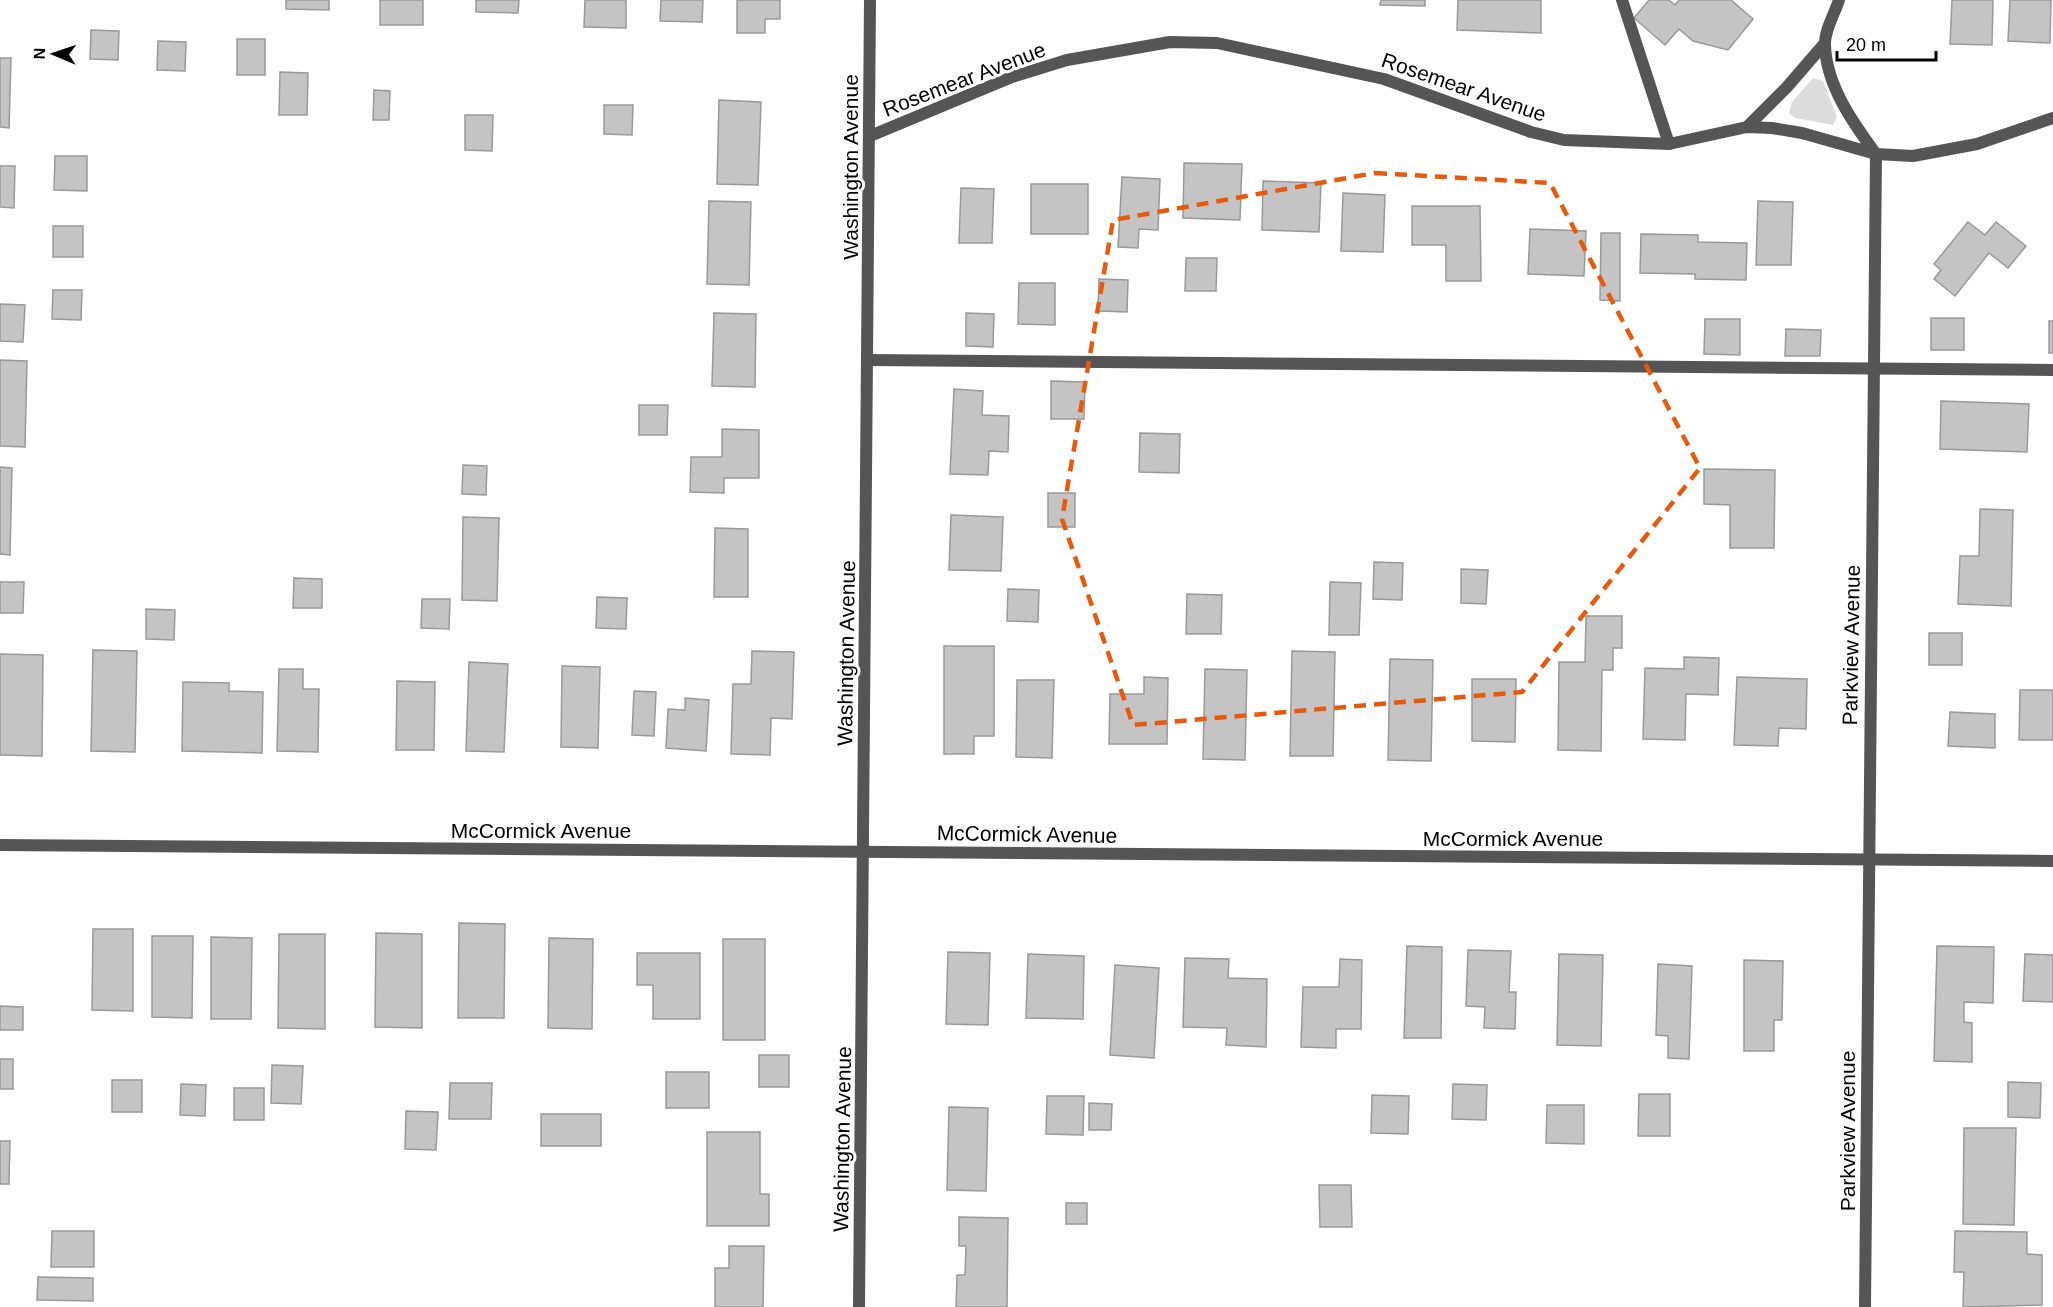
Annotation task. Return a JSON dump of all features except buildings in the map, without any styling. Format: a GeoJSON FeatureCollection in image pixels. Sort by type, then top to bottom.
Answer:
{"type":"FeatureCollection","features":[{"type":"Feature","properties":{"kind":"street","name":"Washington Avenue"},"geometry":{"type":"LineString","coordinates":[[859,1307],[870,0]]}},
{"type":"Feature","properties":{"kind":"street"},"geometry":{"type":"LineString","coordinates":[[1622,0],[1669,144]]}},
{"type":"Feature","properties":{"kind":"street"},"geometry":{"type":"LineString","coordinates":[[1746,127],[1787,87],[1825,43],[1839,0]]}},
{"type":"Feature","properties":{"kind":"street","name":"Rosemear Avenue"},"geometry":{"type":"LineString","coordinates":[[870,136],[1012,77],[1067,60],[1170,42],[1217,43],[1384,79],[1531,132],[1564,140],[1669,144],[1746,127],[1802,133],[1876,154],[1913,156],[1977,144],[2053,117]]}},
{"type":"Feature","properties":{"kind":"street"},"geometry":{"type":"LineString","coordinates":[[1825,43],[1831,76],[1854,124],[1876,154]]}},
{"type":"Feature","properties":{"kind":"street","name":"Parkview Avenue"},"geometry":{"type":"LineString","coordinates":[[1865,1307],[1876,154]]}},
{"type":"Feature","properties":{"kind":"street"},"geometry":{"type":"LineString","coordinates":[[868,360],[2053,370]]}},
{"type":"Feature","properties":{"kind":"street","name":"McCormick Avenue"},"geometry":{"type":"LineString","coordinates":[[0,845],[2053,861]]}},
{"type":"Feature","properties":{"kind":"highlighted area"},"geometry":{"type":"Polygon","coordinates":[[[1375,173],[1550,183],[1700,468],[1522,692],[1133,725],[1062,519],[1113,220],[1375,173]]]}},
{"type":"Feature","properties":{"kind":"shaded area"},"geometry":{"type":"Polygon","coordinates":[[[1813,78],[1823,81],[1837,117],[1833,125],[1795,118],[1789,113],[1792,102],[1813,78]]]}}]}
